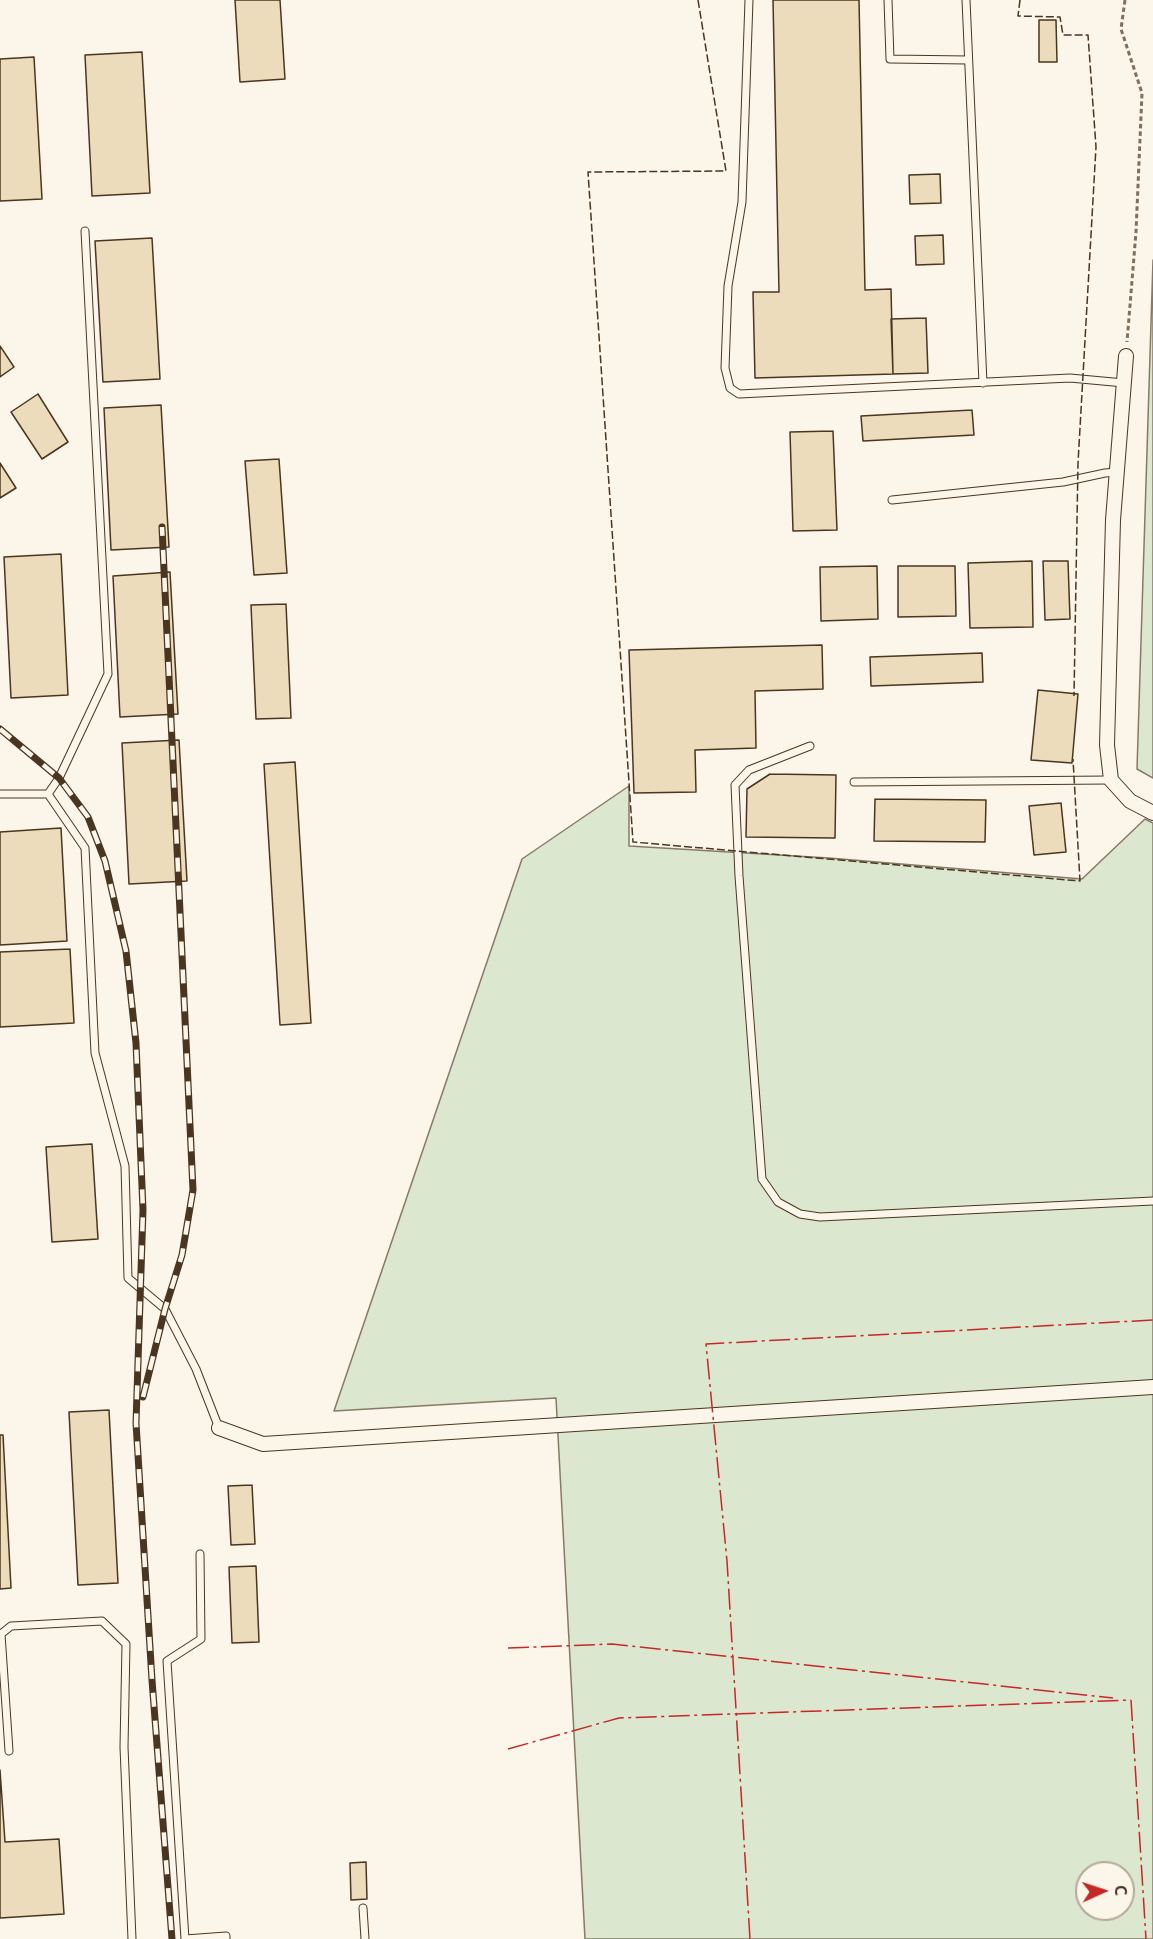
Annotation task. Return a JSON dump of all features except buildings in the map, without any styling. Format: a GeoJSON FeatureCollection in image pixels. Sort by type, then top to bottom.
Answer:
{"type":"FeatureCollection","features":[{"type":"Feature","properties":{"kind":"street"},"geometry":{"type":"LineString","coordinates":[[1126,356],[1113,520],[1107,745],[1111,780],[1130,801],[1153,813]]}},
{"type":"Feature","properties":{"kind":"street"},"geometry":{"type":"LineString","coordinates":[[219,1428],[263,1444],[1153,1387]]}},
{"type":"Feature","properties":{"kind":"lane"},"geometry":{"type":"LineString","coordinates":[[749,0],[742,202],[728,286],[725,368],[730,388],[739,394],[1070,378],[1124,384]]}},
{"type":"Feature","properties":{"kind":"lane"},"geometry":{"type":"LineString","coordinates":[[888,0],[890,59],[968,60]]}},
{"type":"Feature","properties":{"kind":"lane"},"geometry":{"type":"LineString","coordinates":[[966,0],[983,383]]}},
{"type":"Feature","properties":{"kind":"lane"},"geometry":{"type":"LineString","coordinates":[[48,794],[59,778],[108,674],[85,231]]}},
{"type":"Feature","properties":{"kind":"lane"},"geometry":{"type":"LineString","coordinates":[[892,500],[1063,482],[1117,472]]}},
{"type":"Feature","properties":{"kind":"lane"},"geometry":{"type":"LineString","coordinates":[[810,746],[749,770],[735,785],[740,888],[762,1179],[778,1202],[800,1214],[820,1217],[1153,1201]]}},
{"type":"Feature","properties":{"kind":"lane"},"geometry":{"type":"LineString","coordinates":[[854,782],[1111,780]]}},
{"type":"Feature","properties":{"kind":"lane"},"geometry":{"type":"LineString","coordinates":[[0,794],[48,794]]}},
{"type":"Feature","properties":{"kind":"lane"},"geometry":{"type":"LineString","coordinates":[[48,794],[85,848],[95,1053],[125,1166],[128,1278],[165,1309],[196,1369],[219,1428]]}},
{"type":"Feature","properties":{"kind":"lane"},"geometry":{"type":"LineString","coordinates":[[200,1554],[201,1639],[167,1660],[184,1939],[226,1936],[226,1939]]}},
{"type":"Feature","properties":{"kind":"lane"},"geometry":{"type":"LineString","coordinates":[[9,1751],[1,1634],[11,1626],[102,1621],[126,1644],[124,1747],[132,1939]]}},
{"type":"Feature","properties":{"kind":"lane"},"geometry":{"type":"LineString","coordinates":[[363,1908],[365,1939]]}},
{"type":"Feature","properties":{"kind":"path"},"geometry":{"type":"LineString","coordinates":[[1125,0],[1121,30],[1142,93],[1136,232],[1126,356]]}},
{"type":"Feature","properties":{"kind":"green space"},"geometry":{"type":"Polygon","coordinates":[[[1153,260],[1153,778],[1137,769],[1153,260]]]}},
{"type":"Feature","properties":{"kind":"green space"},"geometry":{"type":"Polygon","coordinates":[[[629,786],[629,846],[829,858],[1082,879],[1145,819],[1153,823],[1153,1939],[585,1939],[556,1398],[334,1411],[522,859],[629,786]]]}},
{"type":"Feature","properties":{"kind":"railway"},"geometry":{"type":"LineString","coordinates":[[143,1397],[165,1309],[182,1255],[193,1190],[162,527]]}},
{"type":"Feature","properties":{"kind":"railway"},"geometry":{"type":"LineString","coordinates":[[0,729],[59,778],[88,817],[105,861],[126,951],[136,1043],[143,1210],[136,1423],[152,1680],[172,1939]]}},
{"type":"Feature","properties":{"kind":"fence"},"geometry":{"type":"LineString","coordinates":[[698,0],[726,171],[588,172],[633,842],[1080,881],[1073,759]]}},
{"type":"Feature","properties":{"kind":"fence"},"geometry":{"type":"LineString","coordinates":[[1020,0],[1018,16],[1060,17],[1063,35],[1088,35],[1096,147],[1078,463],[1074,696]]}},
{"type":"Feature","properties":{"kind":"power"},"geometry":{"type":"LineString","coordinates":[[750,1939],[727,1561],[706,1344],[1153,1320]]}},
{"type":"Feature","properties":{"kind":"power"},"geometry":{"type":"LineString","coordinates":[[508,1648],[612,1644],[1113,1698]]}},
{"type":"Feature","properties":{"kind":"power"},"geometry":{"type":"LineString","coordinates":[[1131,1700],[1146,1939]]}},
{"type":"Feature","properties":{"kind":"power"},"geometry":{"type":"LineString","coordinates":[[508,1749],[619,1718],[1131,1700]]}}]}
